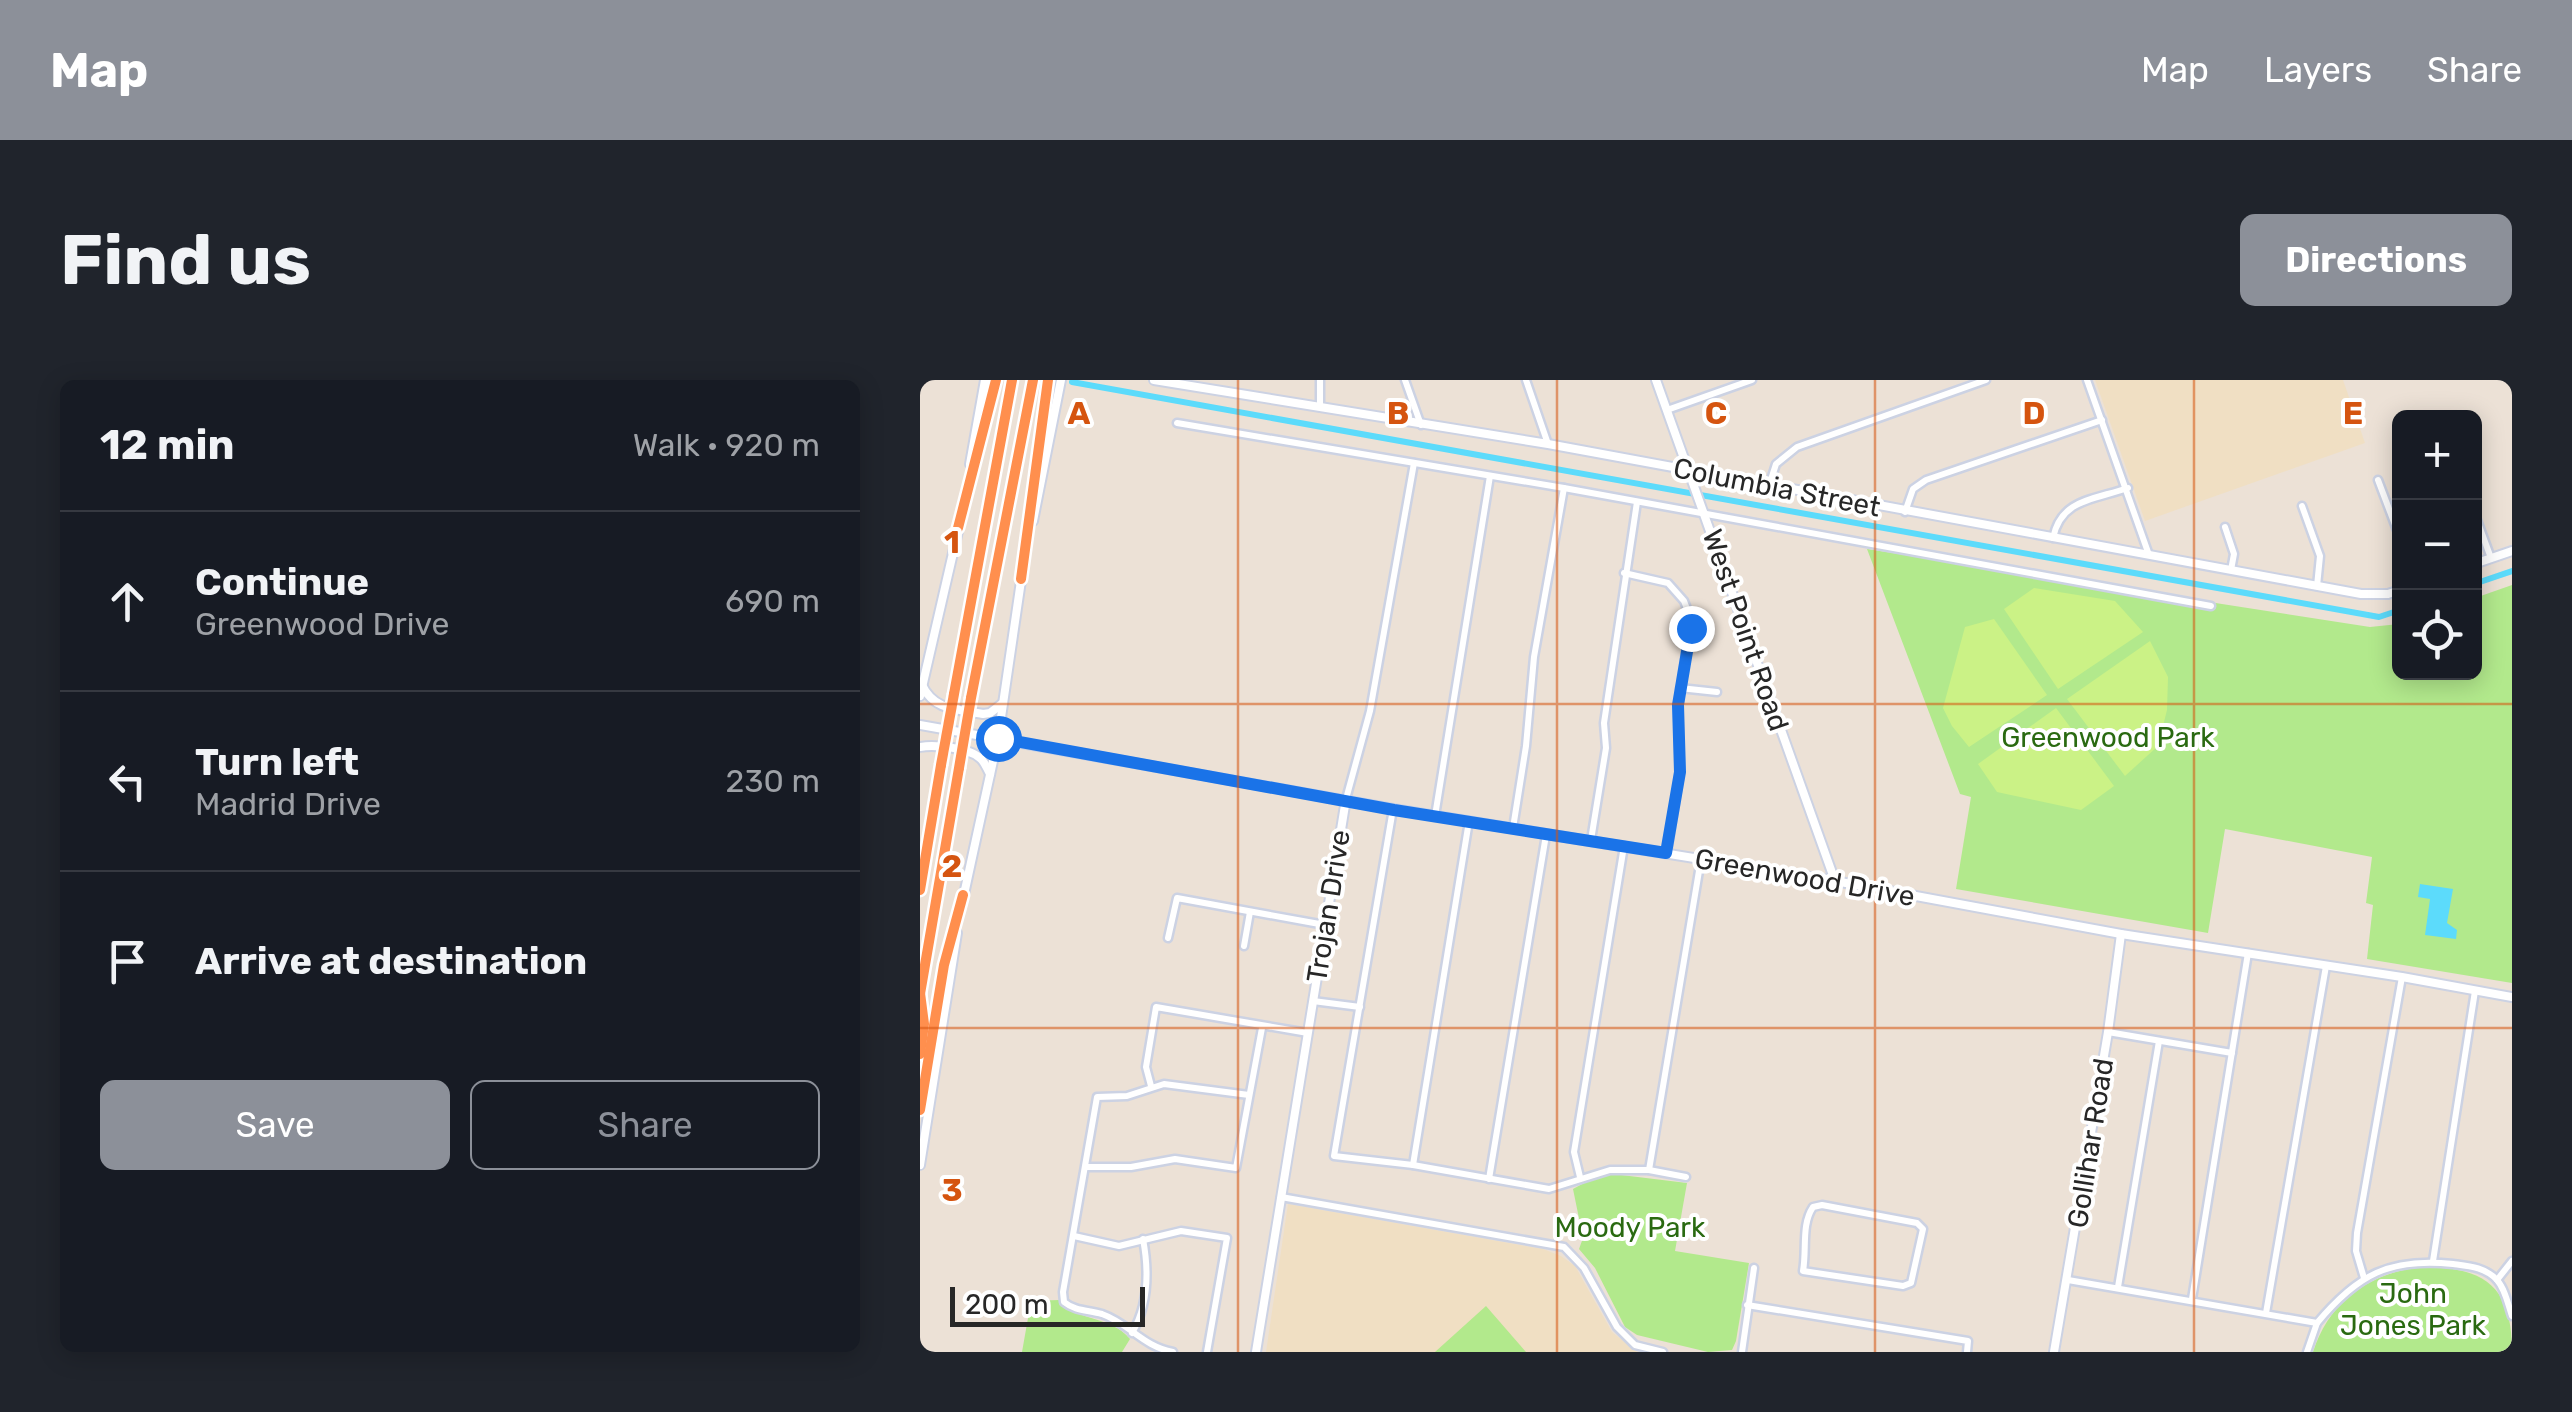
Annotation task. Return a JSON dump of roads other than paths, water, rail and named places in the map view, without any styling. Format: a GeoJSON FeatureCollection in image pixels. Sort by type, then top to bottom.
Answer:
{"type":"FeatureCollection","features":[{"type":"Feature","properties":{"kind":"highway"},"geometry":{"type":"LineString","coordinates":[[958,528],[996,380]]}},
{"type":"Feature","properties":{"kind":"highway"},"geometry":{"type":"LineString","coordinates":[[920,890],[1012,380]]}},
{"type":"Feature","properties":{"kind":"highway"},"geometry":{"type":"LineString","coordinates":[[920,1054],[924,1024],[920,994],[958,768],[1033,380]]}},
{"type":"Feature","properties":{"kind":"highway"},"geometry":{"type":"LineString","coordinates":[[1021,578],[1048,380]]}},
{"type":"Feature","properties":{"kind":"highway"},"geometry":{"type":"LineString","coordinates":[[920,1110],[944,965],[964,894]]}},
{"type":"Feature","properties":{"kind":"main road"},"geometry":{"type":"LineString","coordinates":[[920,696],[958,528],[985,380]]}},
{"type":"Feature","properties":{"kind":"main road"},"geometry":{"type":"LineString","coordinates":[[920,1166],[964,894],[998,738],[1021,578],[1060,380]]}},
{"type":"Feature","properties":{"kind":"main road","name":"Columbia Street"},"geometry":{"type":"LineString","coordinates":[[1154,380],[1548,444],[1691,474],[2317,586],[2374,595],[2392,592]]}},
{"type":"Feature","properties":{"kind":"main road","name":"West Point Road"},"geometry":{"type":"LineString","coordinates":[[1656,380],[1835,881]]}},
{"type":"Feature","properties":{"kind":"main road"},"geometry":{"type":"LineString","coordinates":[[2482,561],[2512,551]]}},
{"type":"Feature","properties":{"kind":"main road"},"geometry":{"type":"LineString","coordinates":[[922,685],[930,699],[940,706],[983,714],[996,710],[1005,700]]}},
{"type":"Feature","properties":{"kind":"main road","name":"Greenwood Drive"},"geometry":{"type":"LineString","coordinates":[[920,725],[1394,810],[2512,997]]}},
{"type":"Feature","properties":{"kind":"main road"},"geometry":{"type":"LineString","coordinates":[[920,747],[928,745],[972,754],[983,760],[990,774]]}},
{"type":"Feature","properties":{"kind":"main road","name":"Trojan Drive"},"geometry":{"type":"LineString","coordinates":[[1256,1352],[1346,799]]}},
{"type":"Feature","properties":{"kind":"main road","name":"Gollihar Road"},"geometry":{"type":"LineString","coordinates":[[2054,1352],[2108,1032],[2120,934]]}},
{"type":"Feature","properties":{"kind":"street"},"geometry":{"type":"LineString","coordinates":[[1320,380],[1320,406]]}},
{"type":"Feature","properties":{"kind":"street"},"geometry":{"type":"LineString","coordinates":[[1405,380],[1420,426]]}},
{"type":"Feature","properties":{"kind":"street"},"geometry":{"type":"LineString","coordinates":[[1526,380],[1548,444]]}},
{"type":"Feature","properties":{"kind":"street"},"geometry":{"type":"LineString","coordinates":[[1667,410],[1752,380]]}},
{"type":"Feature","properties":{"kind":"street"},"geometry":{"type":"LineString","coordinates":[[1769,486],[1776,464],[1797,446],[1986,380]]}},
{"type":"Feature","properties":{"kind":"street"},"geometry":{"type":"LineString","coordinates":[[2087,380],[2149,555]]}},
{"type":"Feature","properties":{"kind":"street"},"geometry":{"type":"LineString","coordinates":[[1905,512],[1914,488],[1926,480],[2102,420]]}},
{"type":"Feature","properties":{"kind":"street"},"geometry":{"type":"LineString","coordinates":[[1177,422],[1636,502],[1704,510],[2211,606]]}},
{"type":"Feature","properties":{"kind":"street","name":"Trojan Drive"},"geometry":{"type":"LineString","coordinates":[[1346,799],[1370,711],[1414,464]]}},
{"type":"Feature","properties":{"kind":"street"},"geometry":{"type":"LineString","coordinates":[[1435,816],[1490,476]]}},
{"type":"Feature","properties":{"kind":"street"},"geometry":{"type":"LineString","coordinates":[[2378,480],[2392,517]]}},
{"type":"Feature","properties":{"kind":"street"},"geometry":{"type":"LineString","coordinates":[[1513,828],[1534,658],[1564,488]]}},
{"type":"Feature","properties":{"kind":"street"},"geometry":{"type":"LineString","coordinates":[[2052,538],[2056,522],[2068,509],[2128,488]]}},
{"type":"Feature","properties":{"kind":"street"},"geometry":{"type":"LineString","coordinates":[[1591,840],[1636,502]]}},
{"type":"Feature","properties":{"kind":"street"},"geometry":{"type":"LineString","coordinates":[[2302,506],[2320,556],[2317,586]]}},
{"type":"Feature","properties":{"kind":"street"},"geometry":{"type":"LineString","coordinates":[[2224,527],[2234,554],[2231,570]]}},
{"type":"Feature","properties":{"kind":"street"},"geometry":{"type":"LineString","coordinates":[[2482,534],[2491,558]]}},
{"type":"Feature","properties":{"kind":"street"},"geometry":{"type":"LineString","coordinates":[[1624,573],[1668,583],[1688,608],[1691,628],[1680,688],[1680,772],[1666,853]]}},
{"type":"Feature","properties":{"kind":"street"},"geometry":{"type":"LineString","coordinates":[[1680,688],[1717,692]]}},
{"type":"Feature","properties":{"kind":"street"},"geometry":{"type":"LineString","coordinates":[[1394,810],[1334,1156],[1550,1189],[1610,1170],[1649,1170],[1686,1177]]}},
{"type":"Feature","properties":{"kind":"street"},"geometry":{"type":"LineString","coordinates":[[1413,1166],[1469,822]]}},
{"type":"Feature","properties":{"kind":"street"},"geometry":{"type":"LineString","coordinates":[[1489,1178],[1546,835]]}},
{"type":"Feature","properties":{"kind":"street"},"geometry":{"type":"LineString","coordinates":[[1580,1177],[1574,1152],[1624,846]]}},
{"type":"Feature","properties":{"kind":"street"},"geometry":{"type":"LineString","coordinates":[[1649,1170],[1701,859]]}},
{"type":"Feature","properties":{"kind":"street"},"geometry":{"type":"LineString","coordinates":[[1168,938],[1177,898],[1325,925]]}},
{"type":"Feature","properties":{"kind":"street"},"geometry":{"type":"LineString","coordinates":[[1244,946],[1250,912]]}},
{"type":"Feature","properties":{"kind":"street"},"geometry":{"type":"LineString","coordinates":[[2192,1300],[2248,953]]}},
{"type":"Feature","properties":{"kind":"street"},"geometry":{"type":"LineString","coordinates":[[2266,1314],[2326,966]]}},
{"type":"Feature","properties":{"kind":"street"},"geometry":{"type":"LineString","coordinates":[[2364,1278],[2356,1251],[2357,1233],[2402,976]]}},
{"type":"Feature","properties":{"kind":"street"},"geometry":{"type":"LineString","coordinates":[[2433,1262],[2476,991]]}},
{"type":"Feature","properties":{"kind":"street"},"geometry":{"type":"LineString","coordinates":[[1313,1002],[1360,1007]]}},
{"type":"Feature","properties":{"kind":"street"},"geometry":{"type":"LineString","coordinates":[[1150,1086],[1146,1066],[1156,1007],[1308,1033]]}},
{"type":"Feature","properties":{"kind":"street"},"geometry":{"type":"LineString","coordinates":[[1086,1167],[1131,1167],[1175,1159],[1236,1168],[1262,1028]]}},
{"type":"Feature","properties":{"kind":"street"},"geometry":{"type":"LineString","coordinates":[[2108,1032],[2232,1053]]}},
{"type":"Feature","properties":{"kind":"street"},"geometry":{"type":"LineString","coordinates":[[2118,1287],[2158,1040]]}},
{"type":"Feature","properties":{"kind":"street"},"geometry":{"type":"LineString","coordinates":[[1173,1352],[1144,1343],[1111,1318],[1072,1308],[1064,1302],[1097,1097],[1127,1096],[1150,1086],[1176,1084],[1249,1095]]}},
{"type":"Feature","properties":{"kind":"street"},"geometry":{"type":"LineString","coordinates":[[1281,1197],[1564,1247],[1584,1268],[1617,1327],[1635,1345],[1663,1352]]}},
{"type":"Feature","properties":{"kind":"street"},"geometry":{"type":"LineString","coordinates":[[1822,1205],[1910,1220],[1923,1229],[1914,1277],[1903,1286],[1802,1271],[1807,1243],[1804,1233],[1813,1207],[1822,1205]]}},
{"type":"Feature","properties":{"kind":"street"},"geometry":{"type":"LineString","coordinates":[[1074,1236],[1119,1246],[1181,1232],[1227,1238],[1207,1352]]}},
{"type":"Feature","properties":{"kind":"street"},"geometry":{"type":"LineString","coordinates":[[1132,1333],[1148,1280],[1143,1239]]}},
{"type":"Feature","properties":{"kind":"street"},"geometry":{"type":"LineString","coordinates":[[2497,1280],[2512,1261]]}},
{"type":"Feature","properties":{"kind":"street"},"geometry":{"type":"LineString","coordinates":[[2306,1352],[2317,1323],[2338,1298],[2364,1278],[2405,1263],[2472,1266],[2497,1280],[2512,1316]]}},
{"type":"Feature","properties":{"kind":"street"},"geometry":{"type":"LineString","coordinates":[[1741,1352],[1754,1268]]}},
{"type":"Feature","properties":{"kind":"street"},"geometry":{"type":"LineString","coordinates":[[2068,1280],[2317,1323]]}},
{"type":"Feature","properties":{"kind":"street"},"geometry":{"type":"LineString","coordinates":[[1747,1305],[1968,1341],[1967,1352]]}},
{"type":"Feature","properties":{"kind":"water"},"geometry":{"type":"Polygon","coordinates":[[[2420,884],[2453,889],[2447,923],[2457,930],[2456,939],[2425,935],[2430,899],[2418,897],[2420,884]]]}},
{"type":"Feature","properties":{"kind":"waterway"},"geometry":{"type":"LineString","coordinates":[[1072,382],[2379,617],[2392,613]]}},
{"type":"Feature","properties":{"kind":"waterway"},"geometry":{"type":"LineString","coordinates":[[2482,581],[2512,571]]}},
{"type":"Feature","properties":{"kind":"park label","name":"Greenwood Park"},"geometry":{"type":"Point","coordinates":[2108,737]}},
{"type":"Feature","properties":{"kind":"park label","name":"Moody Park"},"geometry":{"type":"Point","coordinates":[1630,1227]}},
{"type":"Feature","properties":{"kind":"park label","name":"John Jones Park"},"geometry":{"type":"Point","coordinates":[2413,1309]}}]}
